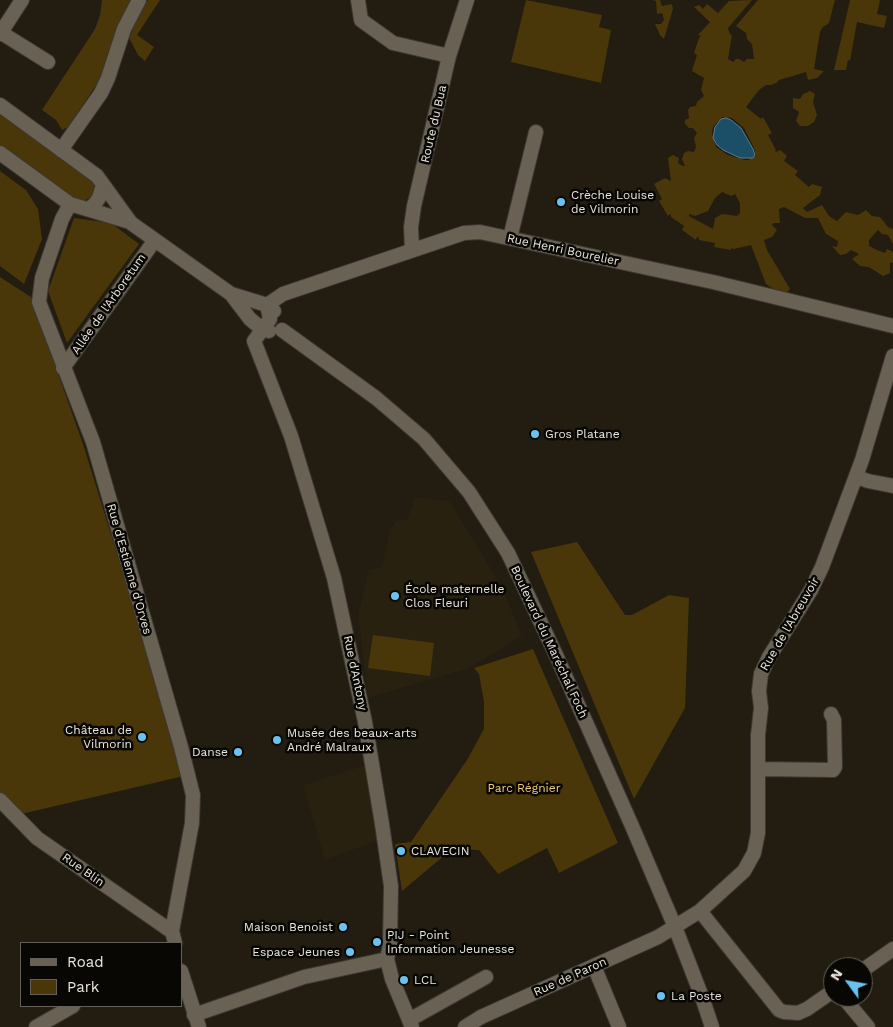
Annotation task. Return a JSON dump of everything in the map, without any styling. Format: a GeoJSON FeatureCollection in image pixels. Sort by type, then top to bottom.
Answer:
{"type":"FeatureCollection","features":[{"type":"Feature","properties":{"kind":"street"},"geometry":{"type":"LineString","coordinates":[[22,0],[0,33],[48,62]]}},
{"type":"Feature","properties":{"kind":"street"},"geometry":{"type":"LineString","coordinates":[[61,150],[101,93],[124,30],[139,0]]}},
{"type":"Feature","properties":{"kind":"street"},"geometry":{"type":"LineString","coordinates":[[358,0],[361,20],[393,43],[449,56]]}},
{"type":"Feature","properties":{"kind":"street","name":"Route du Bua"},"geometry":{"type":"LineString","coordinates":[[412,250],[411,227],[414,206],[449,56],[467,0]]}},
{"type":"Feature","properties":{"kind":"street"},"geometry":{"type":"LineString","coordinates":[[0,105],[97,176],[131,223]]}},
{"type":"Feature","properties":{"kind":"street"},"geometry":{"type":"LineString","coordinates":[[510,238],[536,132]]}},
{"type":"Feature","properties":{"kind":"street"},"geometry":{"type":"LineString","coordinates":[[0,153],[70,204],[131,223],[231,294],[250,319],[262,329],[268,331],[282,330],[274,312],[267,305],[231,294]]}},
{"type":"Feature","properties":{"kind":"street"},"geometry":{"type":"LineString","coordinates":[[88,209],[99,198],[103,186]]}},
{"type":"Feature","properties":{"kind":"street","name":"Rue d'Estienne d'Orves"},"geometry":{"type":"LineString","coordinates":[[70,204],[62,219],[42,278],[39,302],[93,442],[181,747],[193,795],[192,823],[178,891],[174,937]]}},
{"type":"Feature","properties":{"kind":"street","name":"Rue Henri Bourelier"},"geometry":{"type":"LineString","coordinates":[[267,305],[283,294],[464,233],[480,232],[713,282],[893,326]]}},
{"type":"Feature","properties":{"kind":"street","name":"Allée de l'Arboretum"},"geometry":{"type":"LineString","coordinates":[[64,368],[155,240]]}},
{"type":"Feature","properties":{"kind":"street"},"geometry":{"type":"LineString","coordinates":[[262,329],[270,319],[267,305]]}},
{"type":"Feature","properties":{"kind":"street","name":"Rue d'Antony"},"geometry":{"type":"LineString","coordinates":[[262,329],[254,341],[292,436],[334,578],[357,682],[391,886],[390,945],[387,959],[392,979],[411,1024]]}},
{"type":"Feature","properties":{"kind":"street","name":"Boulevard du Maréchal Foch"},"geometry":{"type":"LineString","coordinates":[[282,330],[376,398],[424,439],[469,492],[508,553],[564,672],[675,927],[712,1027]]}},
{"type":"Feature","properties":{"kind":"street","name":"Rue de l'Abreuvoir"},"geometry":{"type":"LineString","coordinates":[[675,927],[700,911],[744,870],[754,854],[758,833],[758,735],[761,708],[759,691],[761,674],[818,575],[857,477],[893,356]]}},
{"type":"Feature","properties":{"kind":"street"},"geometry":{"type":"LineString","coordinates":[[857,477],[893,486]]}},
{"type":"Feature","properties":{"kind":"street"},"geometry":{"type":"LineString","coordinates":[[758,769],[833,770],[835,767],[834,720],[831,714]]}},
{"type":"Feature","properties":{"kind":"street","name":"Rue Blin"},"geometry":{"type":"LineString","coordinates":[[0,800],[37,838],[168,929],[174,937]]}},
{"type":"Feature","properties":{"kind":"street"},"geometry":{"type":"LineString","coordinates":[[700,911],[779,1010],[798,1013],[823,998]]}},
{"type":"Feature","properties":{"kind":"street","name":"Rue de Paron"},"geometry":{"type":"LineString","coordinates":[[465,1027],[481,1017],[658,937],[675,927]]}},
{"type":"Feature","properties":{"kind":"street"},"geometry":{"type":"LineString","coordinates":[[873,963],[893,949]]}},
{"type":"Feature","properties":{"kind":"street"},"geometry":{"type":"LineString","coordinates":[[182,973],[196,1021],[304,977],[387,959]]}},
{"type":"Feature","properties":{"kind":"street"},"geometry":{"type":"LineString","coordinates":[[594,966],[619,1027]]}},
{"type":"Feature","properties":{"kind":"street"},"geometry":{"type":"LineString","coordinates":[[411,1024],[486,977]]}},
{"type":"Feature","properties":{"kind":"street"},"geometry":{"type":"LineString","coordinates":[[36,1027],[71,1007]]}},
{"type":"Feature","properties":{"kind":"street"},"geometry":{"type":"LineString","coordinates":[[852,1007],[868,1027]]}},
{"type":"Feature","properties":{"kind":"shaded area"},"geometry":{"type":"Polygon","coordinates":[[[415,497],[450,501],[502,587],[522,636],[469,668],[368,698],[358,615],[369,570],[382,567],[390,530],[396,521],[408,519],[415,497]]]}},
{"type":"Feature","properties":{"kind":"shaded area"},"geometry":{"type":"Polygon","coordinates":[[[366,765],[379,840],[325,860],[303,785],[366,765]]]}},
{"type":"Feature","properties":{"kind":"green space"},"geometry":{"type":"Polygon","coordinates":[[[102,0],[132,0],[121,20],[102,76],[68,127],[62,130],[56,120],[42,110],[95,29],[100,15],[102,0]]]}},
{"type":"Feature","properties":{"kind":"green space"},"geometry":{"type":"Polygon","coordinates":[[[148,0],[160,0],[137,35],[154,47],[145,61],[138,55],[129,38],[141,10],[148,0]]]}},
{"type":"Feature","properties":{"kind":"green space"},"geometry":{"type":"Polygon","coordinates":[[[526,0],[602,15],[599,27],[611,30],[601,83],[511,62],[526,0]]]}},
{"type":"Feature","properties":{"kind":"green space"},"geometry":{"type":"Polygon","coordinates":[[[652,0],[660,0],[662,6],[672,4],[673,9],[664,39],[655,24],[661,24],[664,20],[662,13],[657,14],[656,1],[652,0]]]}},
{"type":"Feature","properties":{"kind":"green space"},"geometry":{"type":"Polygon","coordinates":[[[752,0],[728,28],[732,35],[728,59],[733,62],[739,59],[744,62],[747,59],[754,59],[752,44],[747,39],[746,33],[736,26],[758,0],[835,0],[829,23],[820,32],[814,69],[824,71],[817,78],[808,80],[806,72],[779,80],[771,85],[766,85],[759,90],[746,107],[761,119],[763,117],[772,133],[768,135],[775,151],[780,150],[787,156],[784,161],[798,171],[795,175],[809,187],[812,184],[822,187],[820,195],[803,208],[807,212],[822,205],[829,216],[837,221],[846,212],[858,215],[866,210],[872,216],[880,217],[888,227],[893,229],[893,244],[888,235],[882,234],[878,230],[869,240],[869,246],[877,250],[885,253],[887,249],[893,252],[893,263],[890,262],[890,273],[883,276],[869,267],[860,266],[852,259],[859,254],[851,250],[846,254],[840,255],[832,246],[837,247],[838,241],[826,234],[818,218],[805,218],[784,207],[779,209],[780,223],[773,223],[772,225],[777,230],[772,237],[764,240],[767,250],[790,289],[786,294],[779,293],[766,284],[751,245],[731,248],[731,250],[714,247],[715,243],[699,240],[697,237],[696,240],[682,230],[684,226],[671,217],[670,214],[668,216],[659,201],[662,199],[654,184],[665,178],[671,181],[668,158],[673,155],[679,158],[678,163],[685,166],[682,159],[684,153],[688,151],[694,152],[696,147],[694,138],[697,133],[693,128],[689,128],[685,124],[685,120],[689,118],[688,110],[690,107],[696,106],[697,102],[704,96],[701,90],[704,78],[692,71],[697,55],[694,53],[701,36],[698,35],[710,22],[694,7],[699,5],[703,9],[707,4],[718,13],[729,1],[752,0]],[[722,117],[713,127],[712,134],[716,147],[728,155],[745,160],[756,156],[744,128],[732,118],[722,117]],[[722,192],[715,198],[708,211],[695,216],[689,214],[689,216],[713,229],[715,218],[722,214],[737,216],[740,213],[740,203],[735,194],[731,196],[722,192]]]}},
{"type":"Feature","properties":{"kind":"green space"},"geometry":{"type":"Polygon","coordinates":[[[850,0],[880,0],[877,14],[887,16],[884,28],[857,22],[850,61],[848,60],[846,70],[834,70],[850,0]]]}},
{"type":"Feature","properties":{"kind":"green space"},"geometry":{"type":"Polygon","coordinates":[[[810,91],[815,94],[813,102],[817,115],[814,122],[808,126],[800,126],[796,121],[799,112],[793,108],[793,98],[800,99],[803,94],[810,91]]]}},
{"type":"Feature","properties":{"kind":"green space"},"geometry":{"type":"Polygon","coordinates":[[[0,111],[92,176],[96,189],[91,197],[82,202],[73,199],[0,149],[0,111]]]}},
{"type":"Feature","properties":{"kind":"green space"},"geometry":{"type":"Polygon","coordinates":[[[0,171],[26,190],[38,209],[42,239],[24,284],[0,266],[0,171]]]}},
{"type":"Feature","properties":{"kind":"green space"},"geometry":{"type":"Polygon","coordinates":[[[74,218],[111,223],[139,244],[67,343],[48,291],[74,218]]]}},
{"type":"Feature","properties":{"kind":"green space"},"geometry":{"type":"Polygon","coordinates":[[[0,277],[31,297],[83,444],[184,776],[21,814],[0,792],[0,277]]]}},
{"type":"Feature","properties":{"kind":"green space"},"geometry":{"type":"Polygon","coordinates":[[[577,542],[625,615],[632,615],[669,595],[689,598],[685,708],[634,799],[531,552],[577,542]]]}},
{"type":"Feature","properties":{"kind":"green space"},"geometry":{"type":"Polygon","coordinates":[[[373,635],[434,643],[430,676],[368,668],[373,635]]]}},
{"type":"Feature","properties":{"kind":"green space","name":"Parc Régnier"},"geometry":{"type":"Polygon","coordinates":[[[533,649],[618,843],[559,873],[547,848],[498,874],[479,850],[452,849],[402,891],[395,844],[411,842],[467,760],[484,729],[484,702],[479,674],[474,668],[533,649]]]}},
{"type":"Feature","properties":{"kind":"water"},"geometry":{"type":"Polygon","coordinates":[[[726,118],[741,128],[753,149],[755,155],[753,158],[740,158],[717,145],[713,138],[715,127],[721,119],[726,118]]]}},
{"type":"Feature","properties":{"kind":"place","name":"Crèche Louise de Vilmorin"},"geometry":{"type":"Point","coordinates":[561,202]}},
{"type":"Feature","properties":{"kind":"place","name":"Gros Platane"},"geometry":{"type":"Point","coordinates":[535,434]}},
{"type":"Feature","properties":{"kind":"place","name":"École maternelle Clos Fleuri"},"geometry":{"type":"Point","coordinates":[395,596]}},
{"type":"Feature","properties":{"kind":"place","name":"Château de Vilmorin"},"geometry":{"type":"Point","coordinates":[142,737]}},
{"type":"Feature","properties":{"kind":"place","name":"Musée des beaux-arts André Malraux"},"geometry":{"type":"Point","coordinates":[277,740]}},
{"type":"Feature","properties":{"kind":"place","name":"Danse"},"geometry":{"type":"Point","coordinates":[238,752]}},
{"type":"Feature","properties":{"kind":"place","name":"CLAVECIN"},"geometry":{"type":"Point","coordinates":[401,851]}},
{"type":"Feature","properties":{"kind":"place","name":"Maison Benoist"},"geometry":{"type":"Point","coordinates":[343,927]}},
{"type":"Feature","properties":{"kind":"place","name":"PIJ - Point Information Jeunesse"},"geometry":{"type":"Point","coordinates":[377,942]}},
{"type":"Feature","properties":{"kind":"place","name":"Espace Jeunes"},"geometry":{"type":"Point","coordinates":[350,952]}},
{"type":"Feature","properties":{"kind":"place","name":"LCL"},"geometry":{"type":"Point","coordinates":[404,980]}},
{"type":"Feature","properties":{"kind":"place","name":"La Poste"},"geometry":{"type":"Point","coordinates":[661,996]}}]}
